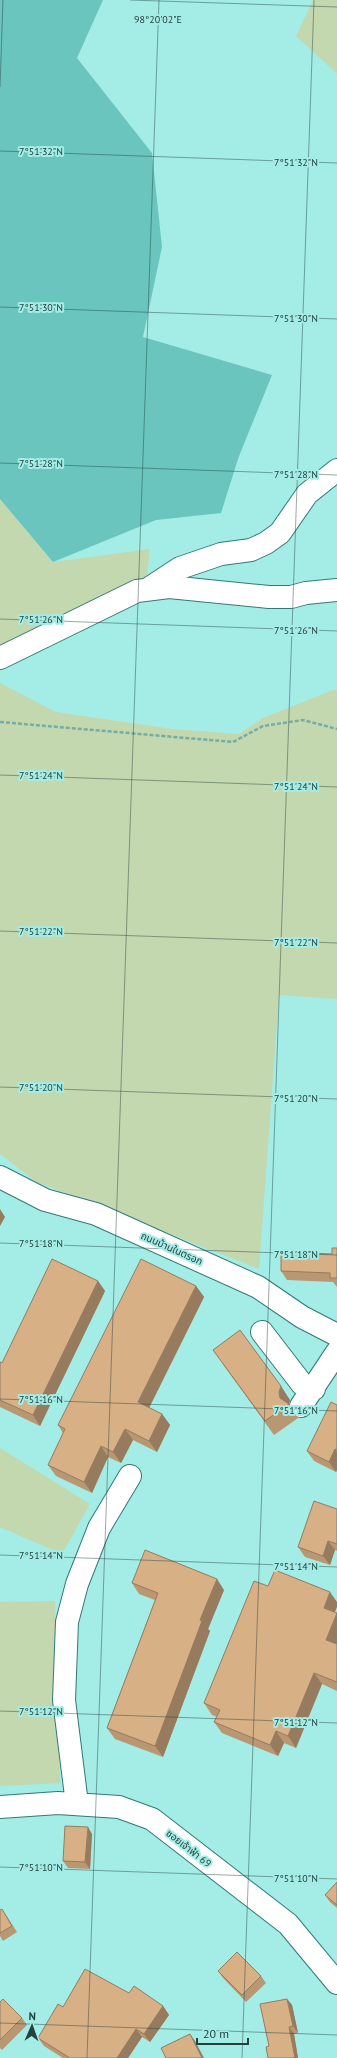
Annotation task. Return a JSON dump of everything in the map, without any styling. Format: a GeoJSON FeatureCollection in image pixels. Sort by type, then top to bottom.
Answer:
{"type":"FeatureCollection","features":[{"type":"Feature","properties":{"kind":"street"},"geometry":{"type":"LineString","coordinates":[[148,589],[180,568],[221,554],[251,550],[266,543],[280,533],[307,494],[337,470]]}},
{"type":"Feature","properties":{"kind":"street"},"geometry":{"type":"LineString","coordinates":[[0,658],[137,590],[169,587],[269,597],[292,597],[306,592],[337,590]]}},
{"type":"Feature","properties":{"kind":"street","name":"ถนนบ้านในตรอก"},"geometry":{"type":"LineString","coordinates":[[0,1176],[45,1200],[96,1214],[258,1287],[302,1317],[337,1335]]}},
{"type":"Feature","properties":{"kind":"street"},"geometry":{"type":"LineString","coordinates":[[262,1332],[302,1384],[307,1397],[337,1352]]}},
{"type":"Feature","properties":{"kind":"street"},"geometry":{"type":"LineString","coordinates":[[77,1804],[64,1700],[67,1622],[77,1584],[99,1528],[130,1476]]}},
{"type":"Feature","properties":{"kind":"street","name":"ซอยเจ้าฟ้า 69"},"geometry":{"type":"LineString","coordinates":[[0,1807],[58,1803],[119,1807],[152,1819],[288,1924],[337,1983]]}},
{"type":"Feature","properties":{"kind":"path"},"geometry":{"type":"LineString","coordinates":[[0,722],[233,742],[263,726],[303,720],[337,729]]}},
{"type":"Feature","properties":{"kind":"green space"},"geometry":{"type":"Polygon","coordinates":[[[313,0],[337,0],[337,74],[296,36],[313,0]]]}},
{"type":"Feature","properties":{"kind":"green space"},"geometry":{"type":"Polygon","coordinates":[[[0,499],[53,562],[150,549],[147,576],[0,646],[0,499]]]}},
{"type":"Feature","properties":{"kind":"green space"},"geometry":{"type":"Polygon","coordinates":[[[0,683],[56,712],[172,729],[239,734],[263,718],[333,690],[337,690],[337,999],[279,995],[259,1269],[35,1181],[0,1154],[0,683]]]}},
{"type":"Feature","properties":{"kind":"green space"},"geometry":{"type":"Polygon","coordinates":[[[0,1448],[90,1504],[62,1554],[0,1527],[0,1448]]]}},
{"type":"Feature","properties":{"kind":"green space"},"geometry":{"type":"Polygon","coordinates":[[[55,1601],[60,1783],[0,1786],[0,1602],[55,1601]]]}},
{"type":"Feature","properties":{"kind":"water"},"geometry":{"type":"Polygon","coordinates":[[[0,0],[103,0],[77,58],[152,153],[162,247],[143,337],[272,375],[239,456],[221,513],[156,520],[53,562],[0,499],[0,0]]]}},
{"type":"Feature","properties":{"kind":"building"},"geometry":{"type":"Polygon","coordinates":[[[332,1248],[337,1248],[337,1278],[330,1278],[330,1273],[281,1271],[281,1252],[332,1254],[332,1248]]]}},
{"type":"Feature","properties":{"kind":"building"},"geometry":{"type":"Polygon","coordinates":[[[52,1259],[98,1281],[33,1415],[0,1400],[0,1362],[2,1363],[52,1259]]]}},
{"type":"Feature","properties":{"kind":"building"},"geometry":{"type":"Polygon","coordinates":[[[141,1259],[196,1286],[138,1402],[162,1414],[149,1441],[125,1429],[113,1452],[101,1446],[84,1482],[48,1465],[65,1429],[58,1425],[141,1259]]]}},
{"type":"Feature","properties":{"kind":"building"},"geometry":{"type":"Polygon","coordinates":[[[240,1330],[281,1386],[279,1392],[280,1398],[289,1404],[265,1421],[213,1350],[240,1330]]]}},
{"type":"Feature","properties":{"kind":"building"},"geometry":{"type":"Polygon","coordinates":[[[331,1402],[337,1405],[337,1450],[335,1449],[329,1462],[307,1451],[331,1402]]]}},
{"type":"Feature","properties":{"kind":"building"},"geometry":{"type":"Polygon","coordinates":[[[314,1501],[337,1509],[337,1544],[328,1541],[323,1556],[298,1547],[314,1501]]]}},
{"type":"Feature","properties":{"kind":"building"},"geometry":{"type":"Polygon","coordinates":[[[145,1550],[217,1579],[200,1620],[202,1621],[155,1746],[107,1728],[158,1593],[132,1583],[145,1550]]]}},
{"type":"Feature","properties":{"kind":"building"},"geometry":{"type":"Polygon","coordinates":[[[275,1570],[330,1592],[324,1608],[337,1613],[326,1640],[337,1644],[337,1682],[314,1673],[288,1736],[276,1731],[270,1745],[214,1722],[220,1710],[204,1703],[254,1581],[268,1586],[275,1570]]]}},
{"type":"Feature","properties":{"kind":"building"},"geometry":{"type":"Polygon","coordinates":[[[65,1826],[88,1827],[85,1862],[63,1861],[65,1826]]]}},
{"type":"Feature","properties":{"kind":"building"},"geometry":{"type":"Polygon","coordinates":[[[337,1882],[337,1905],[325,1895],[337,1882]]]}},
{"type":"Feature","properties":{"kind":"building"},"geometry":{"type":"Polygon","coordinates":[[[2,1909],[12,1926],[0,1933],[0,1910],[2,1909]]]}},
{"type":"Feature","properties":{"kind":"building"},"geometry":{"type":"Polygon","coordinates":[[[237,1952],[261,1976],[242,1995],[218,1971],[237,1952]]]}},
{"type":"Feature","properties":{"kind":"building"},"geometry":{"type":"Polygon","coordinates":[[[85,1969],[129,1993],[134,1986],[163,2006],[144,2034],[136,2029],[117,2058],[70,2058],[38,2038],[58,2004],[63,2007],[85,1969]]]}},
{"type":"Feature","properties":{"kind":"building"},"geometry":{"type":"Polygon","coordinates":[[[3,1999],[22,2018],[0,2040],[0,2002],[3,1999]]]}},
{"type":"Feature","properties":{"kind":"building"},"geometry":{"type":"Polygon","coordinates":[[[287,1999],[293,2026],[289,2027],[295,2058],[268,2058],[266,2047],[269,2046],[260,2004],[287,1999]]]}},
{"type":"Feature","properties":{"kind":"building"},"geometry":{"type":"Polygon","coordinates":[[[190,2034],[202,2058],[166,2058],[161,2048],[190,2034]]]}}]}
